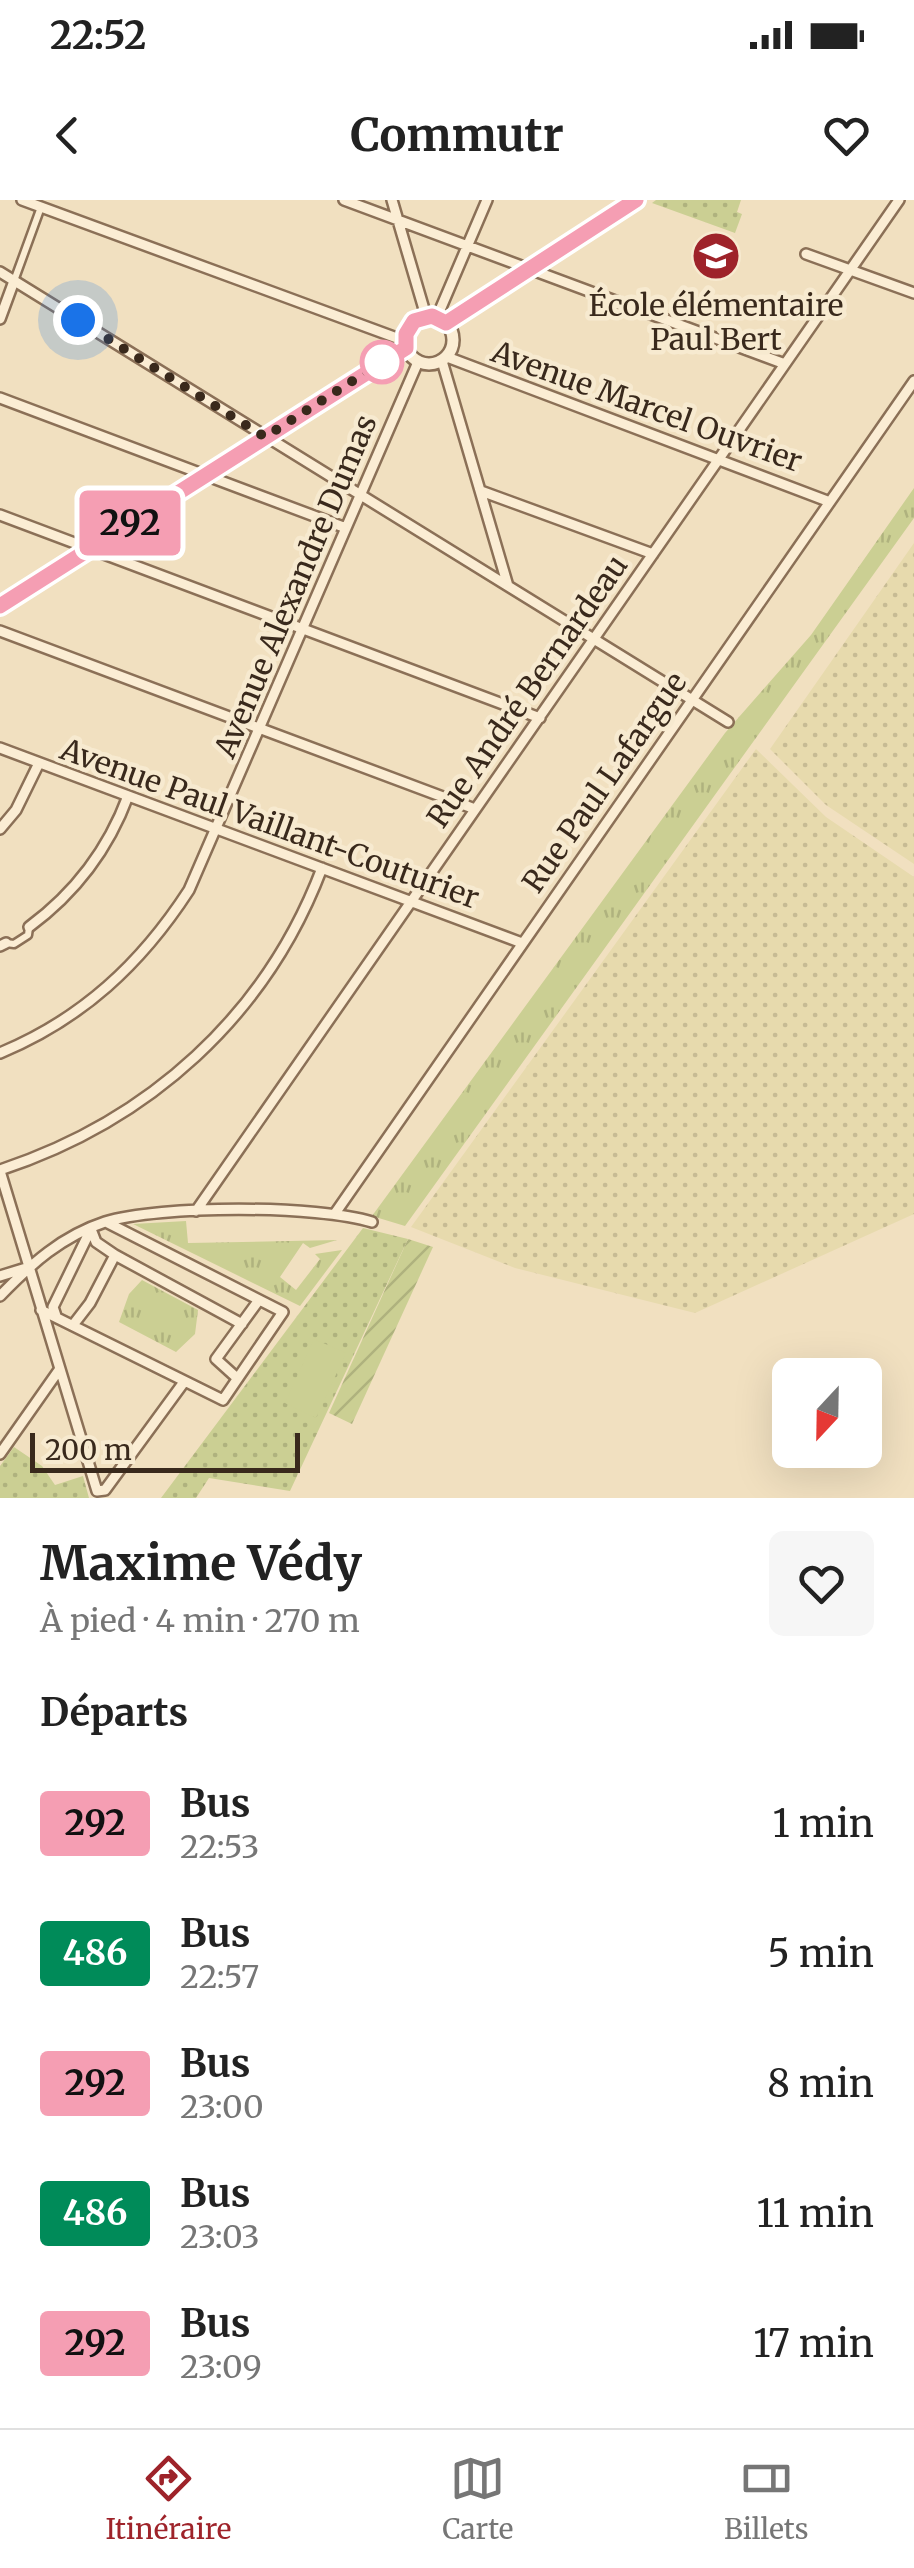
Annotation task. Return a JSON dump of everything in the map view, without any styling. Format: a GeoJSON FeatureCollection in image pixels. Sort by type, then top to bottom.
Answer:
{"type":"FeatureCollection","features":[{"type":"Feature","properties":{"kind":"street"},"geometry":{"type":"LineString","coordinates":[[22,200],[42,204],[405,344],[418,362],[430,365],[444,359]]}},
{"type":"Feature","properties":{"kind":"street"},"geometry":{"type":"LineString","coordinates":[[344,200],[785,364]]}},
{"type":"Feature","properties":{"kind":"street"},"geometry":{"type":"LineString","coordinates":[[392,200],[436,319],[453,336],[444,359],[508,586]]}},
{"type":"Feature","properties":{"kind":"street"},"geometry":{"type":"LineString","coordinates":[[436,319],[487,200]]}},
{"type":"Feature","properties":{"kind":"street"},"geometry":{"type":"LineString","coordinates":[[0,606],[405,344],[409,327],[436,319],[528,268],[636,200]]}},
{"type":"Feature","properties":{"kind":"street","name":"Rue André Bernardeau"},"geometry":{"type":"LineString","coordinates":[[196,1212],[899,200]]}},
{"type":"Feature","properties":{"kind":"street"},"geometry":{"type":"LineString","coordinates":[[0,319],[42,204]]}},
{"type":"Feature","properties":{"kind":"street"},"geometry":{"type":"LineString","coordinates":[[806,254],[914,293]]}},
{"type":"Feature","properties":{"kind":"street"},"geometry":{"type":"LineString","coordinates":[[0,272],[728,722]]}},
{"type":"Feature","properties":{"kind":"street","name":"Avenue Marcel Ouvrier"},"geometry":{"type":"LineString","coordinates":[[444,359],[830,502]]}},
{"type":"Feature","properties":{"kind":"street","name":"Avenue Alexandre Dumas"},"geometry":{"type":"LineString","coordinates":[[0,1053],[34,1039],[87,1006],[126,972],[160,934],[218,830],[418,362]]}},
{"type":"Feature","properties":{"kind":"street","name":"Rue Paul Lafargue"},"geometry":{"type":"LineString","coordinates":[[336,1212],[914,381]]}},
{"type":"Feature","properties":{"kind":"street"},"geometry":{"type":"LineString","coordinates":[[0,398],[346,528]]}},
{"type":"Feature","properties":{"kind":"street"},"geometry":{"type":"LineString","coordinates":[[481,490],[652,554]]}},
{"type":"Feature","properties":{"kind":"street"},"geometry":{"type":"LineString","coordinates":[[0,515],[540,718]]}},
{"type":"Feature","properties":{"kind":"street"},"geometry":{"type":"LineString","coordinates":[[0,631],[475,809]]}},
{"type":"Feature","properties":{"kind":"street","name":"Avenue Paul Vaillant-Couturier"},"geometry":{"type":"LineString","coordinates":[[0,748],[522,943]]}},
{"type":"Feature","properties":{"kind":"street"},"geometry":{"type":"LineString","coordinates":[[0,829],[16,810],[40,764]]}},
{"type":"Feature","properties":{"kind":"street"},"geometry":{"type":"LineString","coordinates":[[3,945],[14,944],[28,935],[29,927],[69,893],[94,862],[128,796]]}},
{"type":"Feature","properties":{"kind":"street"},"geometry":{"type":"LineString","coordinates":[[184,1382],[106,1490],[97,1492],[0,1170],[66,1146],[120,1116],[179,1075],[224,1030],[268,976],[304,913],[322,868]]}},
{"type":"Feature","properties":{"kind":"street"},"geometry":{"type":"LineString","coordinates":[[0,1296],[57,1244],[106,1222],[196,1212],[336,1212],[372,1222]]}},
{"type":"Feature","properties":{"kind":"street"},"geometry":{"type":"LineString","coordinates":[[41,1310],[223,1400],[283,1312],[106,1222]]}},
{"type":"Feature","properties":{"kind":"street"},"geometry":{"type":"LineString","coordinates":[[91,1230],[96,1242],[115,1256],[242,1324]]}},
{"type":"Feature","properties":{"kind":"street"},"geometry":{"type":"LineString","coordinates":[[56,1316],[53,1307],[91,1230]]}},
{"type":"Feature","properties":{"kind":"street"},"geometry":{"type":"LineString","coordinates":[[73,1324],[90,1303],[115,1256]]}},
{"type":"Feature","properties":{"kind":"street"},"geometry":{"type":"LineString","coordinates":[[0,1276],[28,1267]]}},
{"type":"Feature","properties":{"kind":"street"},"geometry":{"type":"LineString","coordinates":[[237,1378],[216,1359],[259,1300]]}},
{"type":"Feature","properties":{"kind":"street"},"geometry":{"type":"LineString","coordinates":[[0,1454],[59,1370]]}},
{"type":"Feature","properties":{"kind":"shaded area"},"geometry":{"type":"Polygon","coordinates":[[[914,543],[914,864],[826,805],[770,749],[914,543]]]}},
{"type":"Feature","properties":{"kind":"shaded area"},"geometry":{"type":"Polygon","coordinates":[[[756,749],[826,817],[914,877],[914,1214],[695,1313],[515,1268],[411,1227],[756,749]]]}},
{"type":"Feature","properties":{"kind":"green space"},"geometry":{"type":"Polygon","coordinates":[[[741,200],[737,212],[742,214],[735,233],[652,203],[741,200]]]}},
{"type":"Feature","properties":{"kind":"green space"},"geometry":{"type":"Polygon","coordinates":[[[914,488],[914,518],[405,1226],[372,1216],[725,733],[811,635],[914,488]]]}},
{"type":"Feature","properties":{"kind":"green space"},"geometry":{"type":"Polygon","coordinates":[[[186,1221],[188,1243],[337,1240],[310,1248],[303,1243],[280,1277],[296,1290],[320,1259],[315,1254],[342,1250],[300,1306],[133,1224],[186,1221]]]}},
{"type":"Feature","properties":{"kind":"green space"},"geometry":{"type":"Polygon","coordinates":[[[363,1228],[408,1239],[290,1491],[209,1478],[196,1498],[161,1498],[363,1228]]]}},
{"type":"Feature","properties":{"kind":"green space"},"geometry":{"type":"Polygon","coordinates":[[[408,1239],[433,1247],[352,1424],[329,1413],[408,1239]]]}},
{"type":"Feature","properties":{"kind":"green space"},"geometry":{"type":"Polygon","coordinates":[[[142,1280],[198,1310],[195,1334],[176,1352],[119,1322],[129,1294],[142,1280]]]}},
{"type":"Feature","properties":{"kind":"green space"},"geometry":{"type":"Polygon","coordinates":[[[314,1339],[346,1353],[316,1418],[285,1403],[314,1339]]]}},
{"type":"Feature","properties":{"kind":"green space"},"geometry":{"type":"Polygon","coordinates":[[[14,1447],[42,1466],[55,1485],[83,1476],[89,1498],[0,1498],[0,1466],[14,1447]]]}},
{"type":"Feature","properties":{"kind":"bus line","name":"292"},"geometry":{"type":"LineString","coordinates":[[0,606],[406,348],[406,334],[414,321],[432,316],[446,323],[636,200]]}},
{"type":"Feature","properties":{"kind":"place","name":"École élémentaire Paul Bert"},"geometry":{"type":"Point","coordinates":[716,256]}},
{"type":"Feature","properties":{"kind":"route"},"geometry":{"type":"LineString","coordinates":[[78,320],[265,437],[382,362]]}}]}
